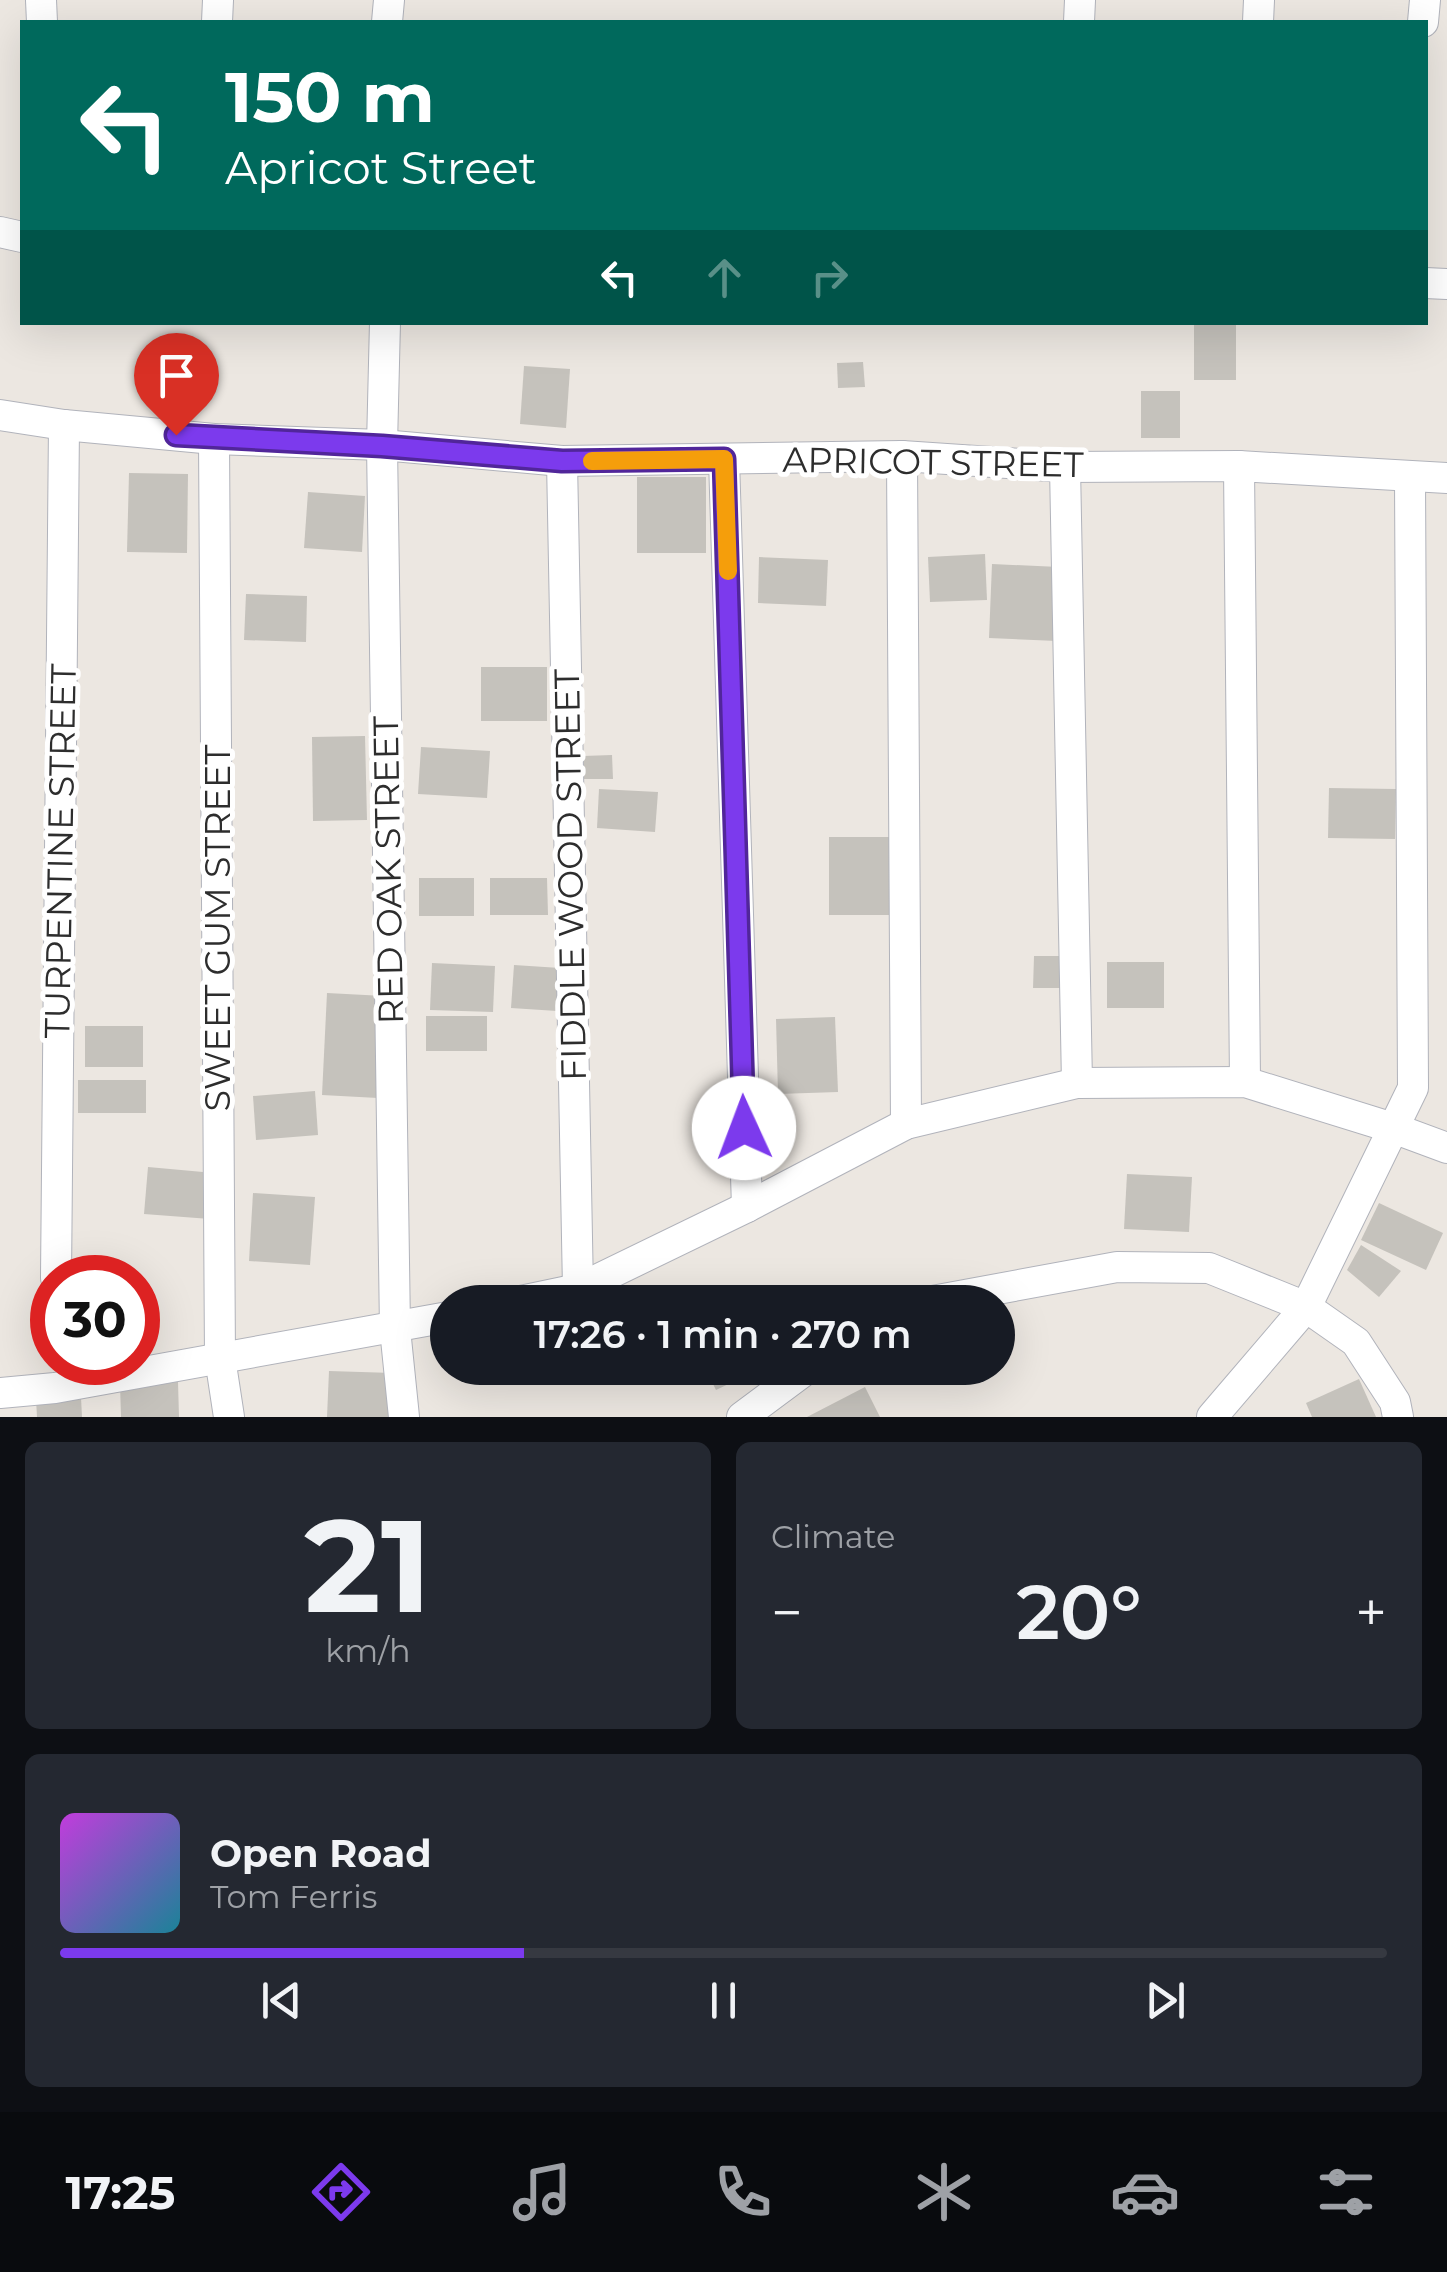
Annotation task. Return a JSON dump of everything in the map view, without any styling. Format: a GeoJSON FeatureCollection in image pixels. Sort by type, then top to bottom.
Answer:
{"type":"FeatureCollection","features":[{"type":"Feature","properties":{"kind":"street","name":"RED OAK STREET"},"geometry":{"type":"LineString","coordinates":[[385,325],[382,446],[395,1329],[404,1417]]}},
{"type":"Feature","properties":{"kind":"street","name":"APRICOT STREET"},"geometry":{"type":"LineString","coordinates":[[0,414],[64,425],[214,439],[382,446],[562,461],[902,456],[1065,467],[1239,466],[1447,478]]}},
{"type":"Feature","properties":{"kind":"street","name":"TURPENTINE STREET"},"geometry":{"type":"LineString","coordinates":[[56,1255],[64,425]]}},
{"type":"Feature","properties":{"kind":"street","name":"SWEET GUM STREET"},"geometry":{"type":"LineString","coordinates":[[214,439],[220,1358],[229,1417]]}},
{"type":"Feature","properties":{"kind":"street"},"geometry":{"type":"LineString","coordinates":[[902,456],[906,1124]]}},
{"type":"Feature","properties":{"kind":"street"},"geometry":{"type":"LineString","coordinates":[[724,459],[746,1207]]}},
{"type":"Feature","properties":{"kind":"street","name":"FIDDLE WOOD STREET"},"geometry":{"type":"LineString","coordinates":[[562,461],[578,1285]]}},
{"type":"Feature","properties":{"kind":"street"},"geometry":{"type":"LineString","coordinates":[[1239,466],[1245,1082]]}},
{"type":"Feature","properties":{"kind":"street"},"geometry":{"type":"LineString","coordinates":[[1065,467],[1077,1083]]}},
{"type":"Feature","properties":{"kind":"street"},"geometry":{"type":"LineString","coordinates":[[1212,1417],[1306,1308],[1413,1088],[1410,477]]}},
{"type":"Feature","properties":{"kind":"street"},"geometry":{"type":"LineString","coordinates":[[586,1285],[906,1124],[1077,1083],[1245,1082],[1447,1148]]}},
{"type":"Feature","properties":{"kind":"street"},"geometry":{"type":"LineString","coordinates":[[1015,1286],[1117,1267],[1209,1268],[1306,1308],[1356,1342],[1394,1402],[1398,1417]]}},
{"type":"Feature","properties":{"kind":"street"},"geometry":{"type":"LineString","coordinates":[[160,1364],[220,1358],[430,1322]]}},
{"type":"Feature","properties":{"kind":"street"},"geometry":{"type":"LineString","coordinates":[[0,1394],[30,1384]]}},
{"type":"Feature","properties":{"kind":"street"},"geometry":{"type":"LineString","coordinates":[[743,1417],[785,1385]]}},
{"type":"Feature","properties":{"kind":"building"},"geometry":{"type":"Polygon","coordinates":[[[1194,325],[1236,325],[1236,380],[1194,380],[1194,325]]]}},
{"type":"Feature","properties":{"kind":"building"},"geometry":{"type":"Polygon","coordinates":[[[863,362],[865,387],[838,388],[837,363],[863,362]]]}},
{"type":"Feature","properties":{"kind":"building"},"geometry":{"type":"Polygon","coordinates":[[[524,366],[570,369],[566,428],[520,424],[524,366]]]}},
{"type":"Feature","properties":{"kind":"building"},"geometry":{"type":"Polygon","coordinates":[[[1141,391],[1180,391],[1180,438],[1141,438],[1141,391]]]}},
{"type":"Feature","properties":{"kind":"building"},"geometry":{"type":"Polygon","coordinates":[[[129,473],[188,474],[187,553],[127,552],[129,473]]]}},
{"type":"Feature","properties":{"kind":"building"},"geometry":{"type":"Polygon","coordinates":[[[637,477],[706,477],[706,553],[637,553],[637,477]]]}},
{"type":"Feature","properties":{"kind":"building"},"geometry":{"type":"Polygon","coordinates":[[[308,492],[365,496],[362,552],[304,548],[308,492]]]}},
{"type":"Feature","properties":{"kind":"building"},"geometry":{"type":"Polygon","coordinates":[[[985,554],[987,600],[930,602],[928,557],[985,554]]]}},
{"type":"Feature","properties":{"kind":"building"},"geometry":{"type":"Polygon","coordinates":[[[759,557],[828,560],[826,606],[758,603],[759,557]]]}},
{"type":"Feature","properties":{"kind":"building"},"geometry":{"type":"Polygon","coordinates":[[[992,564],[1059,567],[1057,641],[989,638],[992,564]]]}},
{"type":"Feature","properties":{"kind":"building"},"geometry":{"type":"Polygon","coordinates":[[[246,594],[307,596],[306,642],[244,640],[246,594]]]}},
{"type":"Feature","properties":{"kind":"building"},"geometry":{"type":"Polygon","coordinates":[[[481,667],[547,667],[547,721],[481,721],[481,667]]]}},
{"type":"Feature","properties":{"kind":"building"},"geometry":{"type":"Polygon","coordinates":[[[365,736],[367,820],[313,821],[312,737],[365,736]]]}},
{"type":"Feature","properties":{"kind":"building"},"geometry":{"type":"Polygon","coordinates":[[[421,747],[490,751],[487,798],[418,794],[421,747]]]}},
{"type":"Feature","properties":{"kind":"building"},"geometry":{"type":"Polygon","coordinates":[[[612,755],[613,779],[584,779],[583,756],[612,755]]]}},
{"type":"Feature","properties":{"kind":"building"},"geometry":{"type":"Polygon","coordinates":[[[1329,788],[1396,789],[1395,839],[1328,838],[1329,788]]]}},
{"type":"Feature","properties":{"kind":"building"},"geometry":{"type":"Polygon","coordinates":[[[599,789],[658,792],[655,832],[597,828],[599,789]]]}},
{"type":"Feature","properties":{"kind":"building"},"geometry":{"type":"Polygon","coordinates":[[[829,837],[894,837],[894,915],[829,915],[829,837]]]}},
{"type":"Feature","properties":{"kind":"building"},"geometry":{"type":"Polygon","coordinates":[[[419,878],[474,878],[474,916],[419,916],[419,878]]]}},
{"type":"Feature","properties":{"kind":"building"},"geometry":{"type":"Polygon","coordinates":[[[490,878],[547,878],[548,915],[490,915],[490,878]]]}},
{"type":"Feature","properties":{"kind":"building"},"geometry":{"type":"Polygon","coordinates":[[[1034,956],[1067,956],[1067,988],[1033,988],[1034,956]]]}},
{"type":"Feature","properties":{"kind":"building"},"geometry":{"type":"Polygon","coordinates":[[[1107,962],[1164,962],[1164,1008],[1107,1008],[1107,962]]]}},
{"type":"Feature","properties":{"kind":"building"},"geometry":{"type":"Polygon","coordinates":[[[432,963],[495,966],[493,1012],[430,1010],[432,963]]]}},
{"type":"Feature","properties":{"kind":"building"},"geometry":{"type":"Polygon","coordinates":[[[514,965],[560,968],[557,1011],[511,1008],[514,965]]]}},
{"type":"Feature","properties":{"kind":"building"},"geometry":{"type":"Polygon","coordinates":[[[327,993],[384,996],[378,1098],[322,1095],[327,993]]]}},
{"type":"Feature","properties":{"kind":"building"},"geometry":{"type":"Polygon","coordinates":[[[426,1016],[487,1016],[487,1051],[426,1051],[426,1016]]]}},
{"type":"Feature","properties":{"kind":"building"},"geometry":{"type":"Polygon","coordinates":[[[835,1017],[838,1092],[778,1094],[776,1019],[835,1017]]]}},
{"type":"Feature","properties":{"kind":"building"},"geometry":{"type":"Polygon","coordinates":[[[85,1026],[143,1026],[143,1067],[85,1067],[85,1026]]]}},
{"type":"Feature","properties":{"kind":"building"},"geometry":{"type":"Polygon","coordinates":[[[78,1080],[146,1080],[146,1113],[78,1113],[78,1080]]]}},
{"type":"Feature","properties":{"kind":"building"},"geometry":{"type":"Polygon","coordinates":[[[315,1091],[318,1135],[256,1140],[253,1096],[315,1091]]]}},
{"type":"Feature","properties":{"kind":"building"},"geometry":{"type":"Polygon","coordinates":[[[148,1167],[214,1173],[210,1219],[144,1214],[148,1167]]]}},
{"type":"Feature","properties":{"kind":"building"},"geometry":{"type":"Polygon","coordinates":[[[1127,1174],[1192,1177],[1189,1232],[1124,1229],[1127,1174]]]}},
{"type":"Feature","properties":{"kind":"building"},"geometry":{"type":"Polygon","coordinates":[[[253,1193],[315,1197],[310,1265],[249,1261],[253,1193]]]}},
{"type":"Feature","properties":{"kind":"building"},"geometry":{"type":"Polygon","coordinates":[[[1379,1203],[1443,1233],[1426,1270],[1361,1240],[1379,1203]]]}},
{"type":"Feature","properties":{"kind":"building"},"geometry":{"type":"Polygon","coordinates":[[[1361,1245],[1401,1271],[1379,1297],[1347,1270],[1361,1245]]]}},
{"type":"Feature","properties":{"kind":"building"},"geometry":{"type":"Polygon","coordinates":[[[329,1371],[393,1373],[391,1417],[327,1417],[329,1371]]]}},
{"type":"Feature","properties":{"kind":"building"},"geometry":{"type":"Polygon","coordinates":[[[1359,1379],[1376,1417],[1312,1417],[1306,1403],[1359,1379]]]}},
{"type":"Feature","properties":{"kind":"building"},"geometry":{"type":"Polygon","coordinates":[[[178,1382],[179,1417],[121,1417],[120,1385],[178,1382]]]}},
{"type":"Feature","properties":{"kind":"building"},"geometry":{"type":"Polygon","coordinates":[[[865,1387],[880,1417],[807,1417],[865,1387]]]}},
{"type":"Feature","properties":{"kind":"building"},"geometry":{"type":"Polygon","coordinates":[[[81,1397],[82,1417],[37,1417],[36,1399],[81,1397]]]}},
{"type":"Feature","properties":{"kind":"slow traffic"},"geometry":{"type":"LineString","coordinates":[[592,461],[724,459],[728,571]]}},
{"type":"Feature","properties":{"kind":"route"},"geometry":{"type":"LineString","coordinates":[[176,435],[562,461],[724,459],[744,1128]]}}]}
